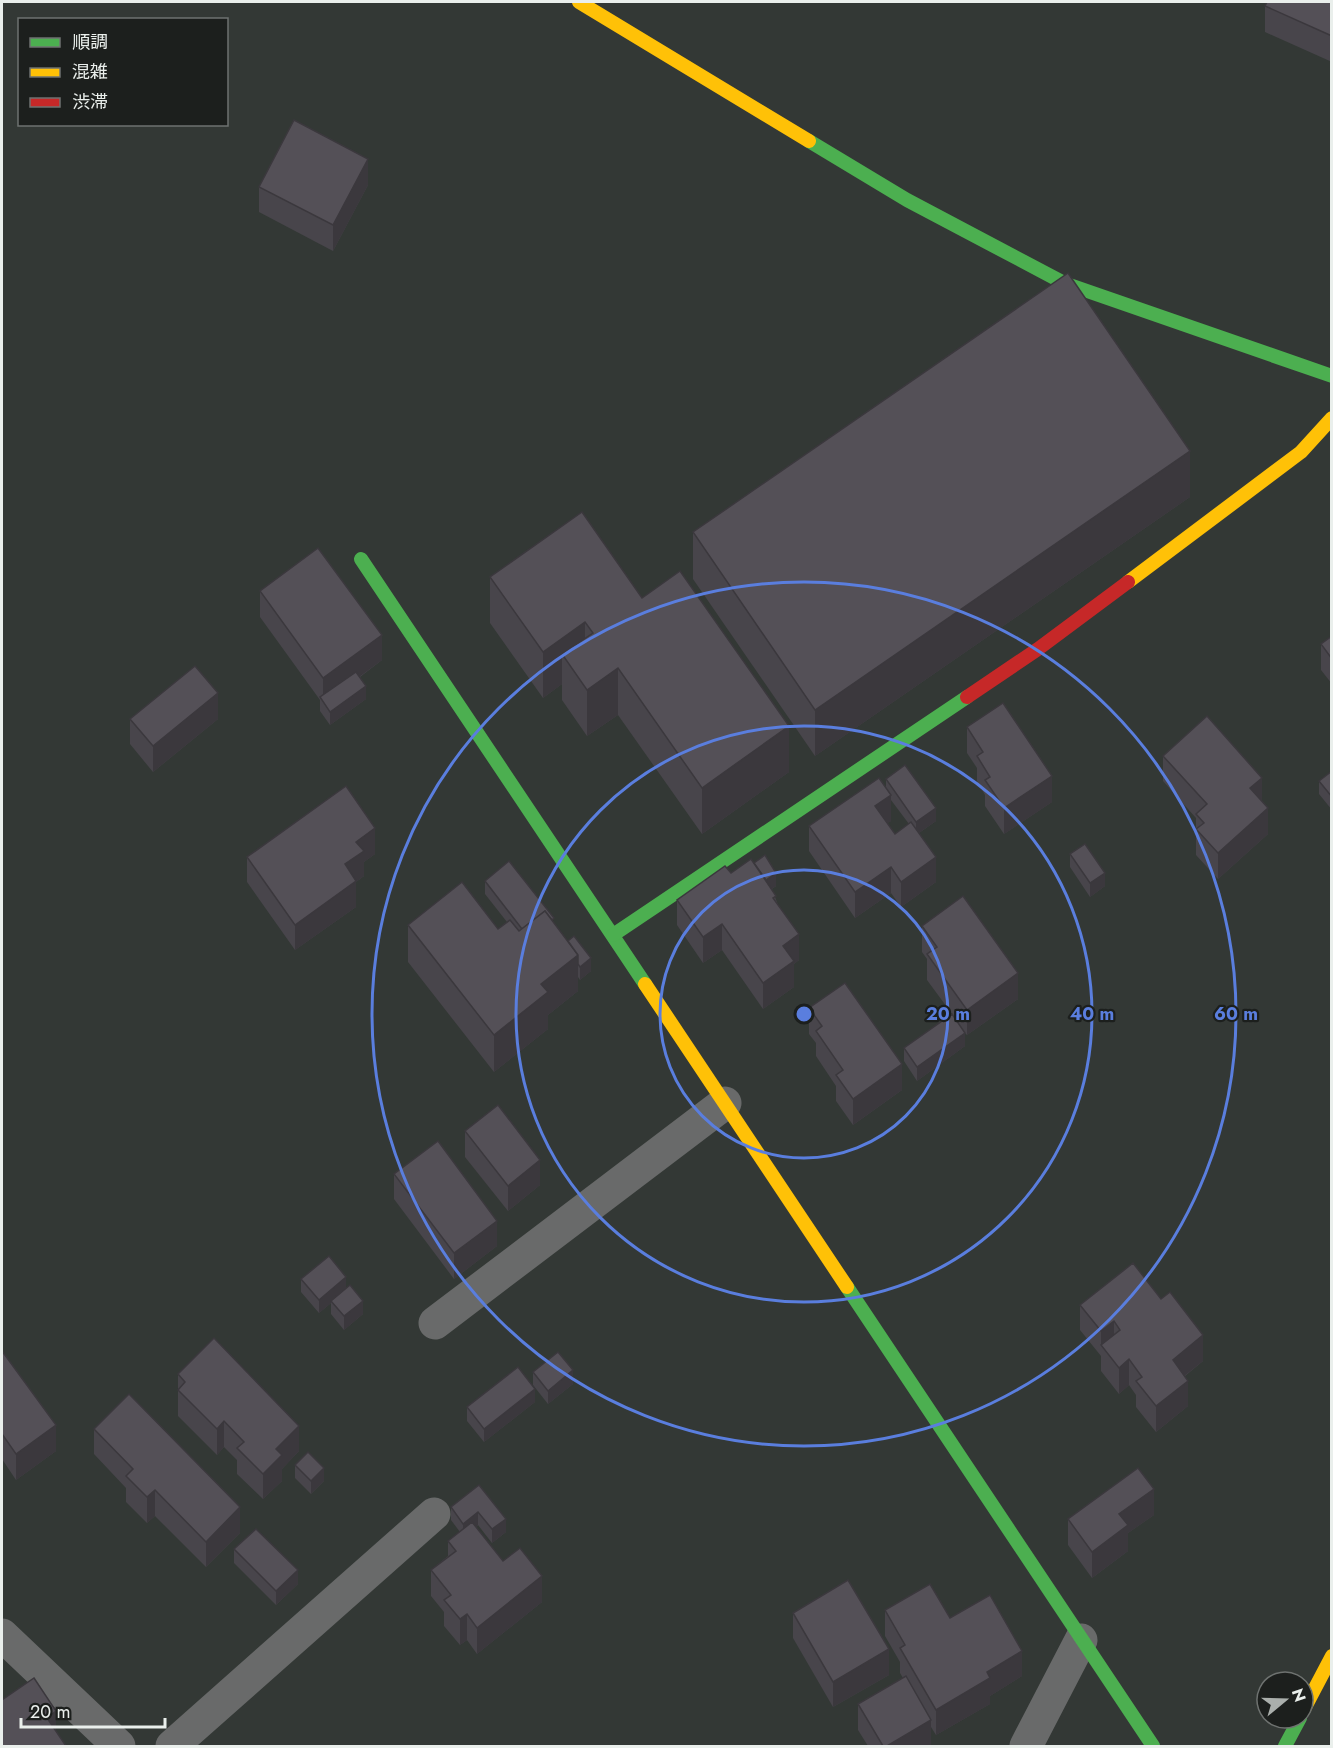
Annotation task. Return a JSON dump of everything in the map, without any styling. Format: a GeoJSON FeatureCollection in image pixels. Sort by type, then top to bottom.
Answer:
{"type":"FeatureCollection","features":[{"type":"Feature","properties":{"kind":"main road"},"geometry":{"type":"LineString","coordinates":[[579,2],[907,200],[1064,283],[1332,376]]}},
{"type":"Feature","properties":{"kind":"main road"},"geometry":{"type":"LineString","coordinates":[[613,935],[1038,649],[1301,452],[1332,418]]}},
{"type":"Feature","properties":{"kind":"main road"},"geometry":{"type":"LineString","coordinates":[[361,559],[1153,1746]]}},
{"type":"Feature","properties":{"kind":"main road"},"geometry":{"type":"LineString","coordinates":[[1315,1688],[1332,1656]]}},
{"type":"Feature","properties":{"kind":"main road"},"geometry":{"type":"LineString","coordinates":[[1285,1746],[1294,1730]]}},
{"type":"Feature","properties":{"kind":"street"},"geometry":{"type":"LineString","coordinates":[[435,1323],[725,1103]]}},
{"type":"Feature","properties":{"kind":"street"},"geometry":{"type":"LineString","coordinates":[[172,1746],[434,1514]]}},
{"type":"Feature","properties":{"kind":"street"},"geometry":{"type":"LineString","coordinates":[[2,1635],[119,1746]]}},
{"type":"Feature","properties":{"kind":"street"},"geometry":{"type":"LineString","coordinates":[[1026,1746],[1081,1640]]}},
{"type":"Feature","properties":{"kind":"building"},"geometry":{"type":"Polygon","coordinates":[[[1267,2],[1332,2],[1332,36],[1265,6],[1267,2]]]}},
{"type":"Feature","properties":{"kind":"building"},"geometry":{"type":"Polygon","coordinates":[[[294,120],[368,159],[333,225],[259,187],[294,120]]]}},
{"type":"Feature","properties":{"kind":"building"},"geometry":{"type":"Polygon","coordinates":[[[1068,273],[1190,451],[815,710],[693,532],[1068,273]]]}},
{"type":"Feature","properties":{"kind":"building"},"geometry":{"type":"Polygon","coordinates":[[[582,512],[642,598],[680,571],[789,726],[702,788],[618,668],[587,690],[562,654],[593,633],[585,622],[543,652],[490,577],[582,512]]]}},
{"type":"Feature","properties":{"kind":"building"},"geometry":{"type":"Polygon","coordinates":[[[318,548],[382,635],[323,678],[260,591],[318,548]]]}},
{"type":"Feature","properties":{"kind":"building"},"geometry":{"type":"Polygon","coordinates":[[[1332,636],[1332,659],[1321,644],[1332,636]]]}},
{"type":"Feature","properties":{"kind":"building"},"geometry":{"type":"Polygon","coordinates":[[[195,666],[218,693],[153,746],[130,719],[195,666]]]}},
{"type":"Feature","properties":{"kind":"building"},"geometry":{"type":"Polygon","coordinates":[[[356,672],[366,686],[330,712],[320,697],[356,672]]]}},
{"type":"Feature","properties":{"kind":"building"},"geometry":{"type":"Polygon","coordinates":[[[1003,703],[1052,776],[1004,808],[985,780],[990,777],[977,756],[983,752],[967,727],[1003,703]]]}},
{"type":"Feature","properties":{"kind":"building"},"geometry":{"type":"Polygon","coordinates":[[[1207,716],[1262,778],[1250,788],[1268,808],[1218,853],[1196,829],[1204,823],[1196,814],[1207,804],[1163,756],[1207,716]]]}},
{"type":"Feature","properties":{"kind":"building"},"geometry":{"type":"Polygon","coordinates":[[[905,765],[936,808],[916,822],[886,779],[905,765]]]}},
{"type":"Feature","properties":{"kind":"building"},"geometry":{"type":"Polygon","coordinates":[[[1332,771],[1332,797],[1319,781],[1332,771]]]}},
{"type":"Feature","properties":{"kind":"building"},"geometry":{"type":"Polygon","coordinates":[[[879,778],[891,795],[875,806],[895,834],[911,822],[936,857],[901,882],[891,867],[855,892],[809,826],[879,778]]]}},
{"type":"Feature","properties":{"kind":"building"},"geometry":{"type":"Polygon","coordinates":[[[346,786],[375,828],[356,842],[364,851],[345,864],[356,881],[295,925],[247,857],[346,786]]]}},
{"type":"Feature","properties":{"kind":"building"},"geometry":{"type":"Polygon","coordinates":[[[1085,844],[1105,873],[1090,883],[1070,854],[1085,844]]]}},
{"type":"Feature","properties":{"kind":"building"},"geometry":{"type":"Polygon","coordinates":[[[765,855],[776,873],[766,880],[754,863],[765,855]]]}},
{"type":"Feature","properties":{"kind":"building"},"geometry":{"type":"Polygon","coordinates":[[[751,859],[776,896],[773,898],[799,934],[783,946],[794,961],[763,983],[722,924],[703,937],[677,900],[725,866],[731,873],[751,859]]]}},
{"type":"Feature","properties":{"kind":"building"},"geometry":{"type":"Polygon","coordinates":[[[509,861],[554,918],[552,920],[545,911],[522,929],[485,881],[509,861]]]}},
{"type":"Feature","properties":{"kind":"building"},"geometry":{"type":"Polygon","coordinates":[[[462,882],[498,929],[510,920],[519,931],[545,911],[578,955],[541,984],[548,992],[494,1035],[408,925],[462,882]]]}},
{"type":"Feature","properties":{"kind":"building"},"geometry":{"type":"Polygon","coordinates":[[[963,896],[1018,973],[967,1010],[927,954],[937,947],[922,926],[963,896]]]}},
{"type":"Feature","properties":{"kind":"building"},"geometry":{"type":"Polygon","coordinates":[[[574,936],[591,958],[580,967],[578,955],[568,941],[574,936]]]}},
{"type":"Feature","properties":{"kind":"building"},"geometry":{"type":"Polygon","coordinates":[[[845,983],[902,1064],[853,1099],[836,1075],[843,1070],[816,1031],[822,1026],[809,1008],[845,983]]]}},
{"type":"Feature","properties":{"kind":"building"},"geometry":{"type":"Polygon","coordinates":[[[952,1014],[965,1033],[917,1067],[904,1048],[952,1014]]]}},
{"type":"Feature","properties":{"kind":"building"},"geometry":{"type":"Polygon","coordinates":[[[498,1105],[540,1160],[508,1186],[465,1131],[498,1105]]]}},
{"type":"Feature","properties":{"kind":"building"},"geometry":{"type":"Polygon","coordinates":[[[438,1141],[497,1221],[454,1253],[394,1174],[438,1141]]]}},
{"type":"Feature","properties":{"kind":"building"},"geometry":{"type":"Polygon","coordinates":[[[329,1256],[346,1277],[319,1300],[301,1279],[329,1256]]]}},
{"type":"Feature","properties":{"kind":"building"},"geometry":{"type":"Polygon","coordinates":[[[1133,1263],[1161,1299],[1170,1292],[1203,1335],[1173,1360],[1188,1381],[1156,1406],[1136,1381],[1142,1377],[1129,1359],[1119,1368],[1101,1345],[1120,1330],[1114,1321],[1101,1331],[1080,1305],[1133,1263]]]}},
{"type":"Feature","properties":{"kind":"building"},"geometry":{"type":"Polygon","coordinates":[[[350,1285],[363,1301],[344,1316],[331,1301],[350,1285]]]}},
{"type":"Feature","properties":{"kind":"building"},"geometry":{"type":"Polygon","coordinates":[[[214,1338],[299,1426],[276,1449],[282,1455],[263,1474],[237,1448],[244,1442],[224,1421],[217,1429],[178,1390],[185,1382],[178,1374],[214,1338]]]}},
{"type":"Feature","properties":{"kind":"building"},"geometry":{"type":"Polygon","coordinates":[[[2,1351],[56,1425],[16,1454],[2,1434],[2,1351]]]}},
{"type":"Feature","properties":{"kind":"building"},"geometry":{"type":"Polygon","coordinates":[[[558,1352],[573,1370],[548,1391],[533,1372],[558,1352]]]}},
{"type":"Feature","properties":{"kind":"building"},"geometry":{"type":"Polygon","coordinates":[[[518,1367],[535,1389],[484,1429],[467,1407],[518,1367]]]}},
{"type":"Feature","properties":{"kind":"building"},"geometry":{"type":"Polygon","coordinates":[[[129,1394],[240,1507],[206,1542],[155,1490],[147,1497],[126,1476],[133,1469],[94,1429],[129,1394]]]}},
{"type":"Feature","properties":{"kind":"building"},"geometry":{"type":"Polygon","coordinates":[[[308,1452],[324,1468],[311,1481],[295,1465],[308,1452]]]}},
{"type":"Feature","properties":{"kind":"building"},"geometry":{"type":"Polygon","coordinates":[[[1138,1468],[1154,1489],[1119,1514],[1128,1525],[1092,1552],[1068,1519],[1138,1468]]]}},
{"type":"Feature","properties":{"kind":"building"},"geometry":{"type":"Polygon","coordinates":[[[479,1485],[506,1519],[492,1529],[478,1512],[463,1524],[451,1507],[479,1485]]]}},
{"type":"Feature","properties":{"kind":"building"},"geometry":{"type":"Polygon","coordinates":[[[472,1522],[503,1561],[520,1548],[542,1576],[477,1628],[467,1614],[460,1619],[444,1600],[451,1595],[431,1570],[456,1551],[448,1541],[472,1522]]]}},
{"type":"Feature","properties":{"kind":"building"},"geometry":{"type":"Polygon","coordinates":[[[256,1529],[298,1570],[276,1591],[234,1549],[256,1529]]]}},
{"type":"Feature","properties":{"kind":"building"},"geometry":{"type":"Polygon","coordinates":[[[848,1580],[889,1649],[833,1682],[793,1613],[848,1580]]]}},
{"type":"Feature","properties":{"kind":"building"},"geometry":{"type":"Polygon","coordinates":[[[930,1584],[950,1618],[990,1595],[1022,1651],[987,1672],[990,1678],[936,1710],[900,1648],[905,1645],[885,1610],[930,1584]]]}},
{"type":"Feature","properties":{"kind":"building"},"geometry":{"type":"Polygon","coordinates":[[[906,1676],[931,1720],[887,1746],[883,1746],[858,1704],[906,1676]]]}},
{"type":"Feature","properties":{"kind":"building"},"geometry":{"type":"Polygon","coordinates":[[[34,1678],[56,1711],[47,1718],[66,1746],[2,1746],[2,1700],[34,1678]]]}},
{"type":"Feature","properties":{"kind":"traffic: fast"},"geometry":{"type":"LineString","coordinates":[[809,141],[907,200],[1064,283],[1332,376]]}},
{"type":"Feature","properties":{"kind":"traffic: fast"},"geometry":{"type":"LineString","coordinates":[[361,559],[645,984]]}},
{"type":"Feature","properties":{"kind":"traffic: fast"},"geometry":{"type":"LineString","coordinates":[[613,935],[967,697]]}},
{"type":"Feature","properties":{"kind":"traffic: fast"},"geometry":{"type":"LineString","coordinates":[[847,1287],[1153,1746]]}},
{"type":"Feature","properties":{"kind":"traffic: fast"},"geometry":{"type":"LineString","coordinates":[[1285,1746],[1294,1730]]}},
{"type":"Feature","properties":{"kind":"traffic: slow"},"geometry":{"type":"LineString","coordinates":[[579,2],[809,141]]}},
{"type":"Feature","properties":{"kind":"traffic: slow"},"geometry":{"type":"LineString","coordinates":[[1128,582],[1301,452],[1332,418]]}},
{"type":"Feature","properties":{"kind":"traffic: slow"},"geometry":{"type":"LineString","coordinates":[[645,984],[847,1287]]}},
{"type":"Feature","properties":{"kind":"traffic: slow"},"geometry":{"type":"LineString","coordinates":[[1315,1688],[1332,1656]]}},
{"type":"Feature","properties":{"kind":"traffic: jam"},"geometry":{"type":"LineString","coordinates":[[967,697],[1038,649],[1128,582]]}}]}
